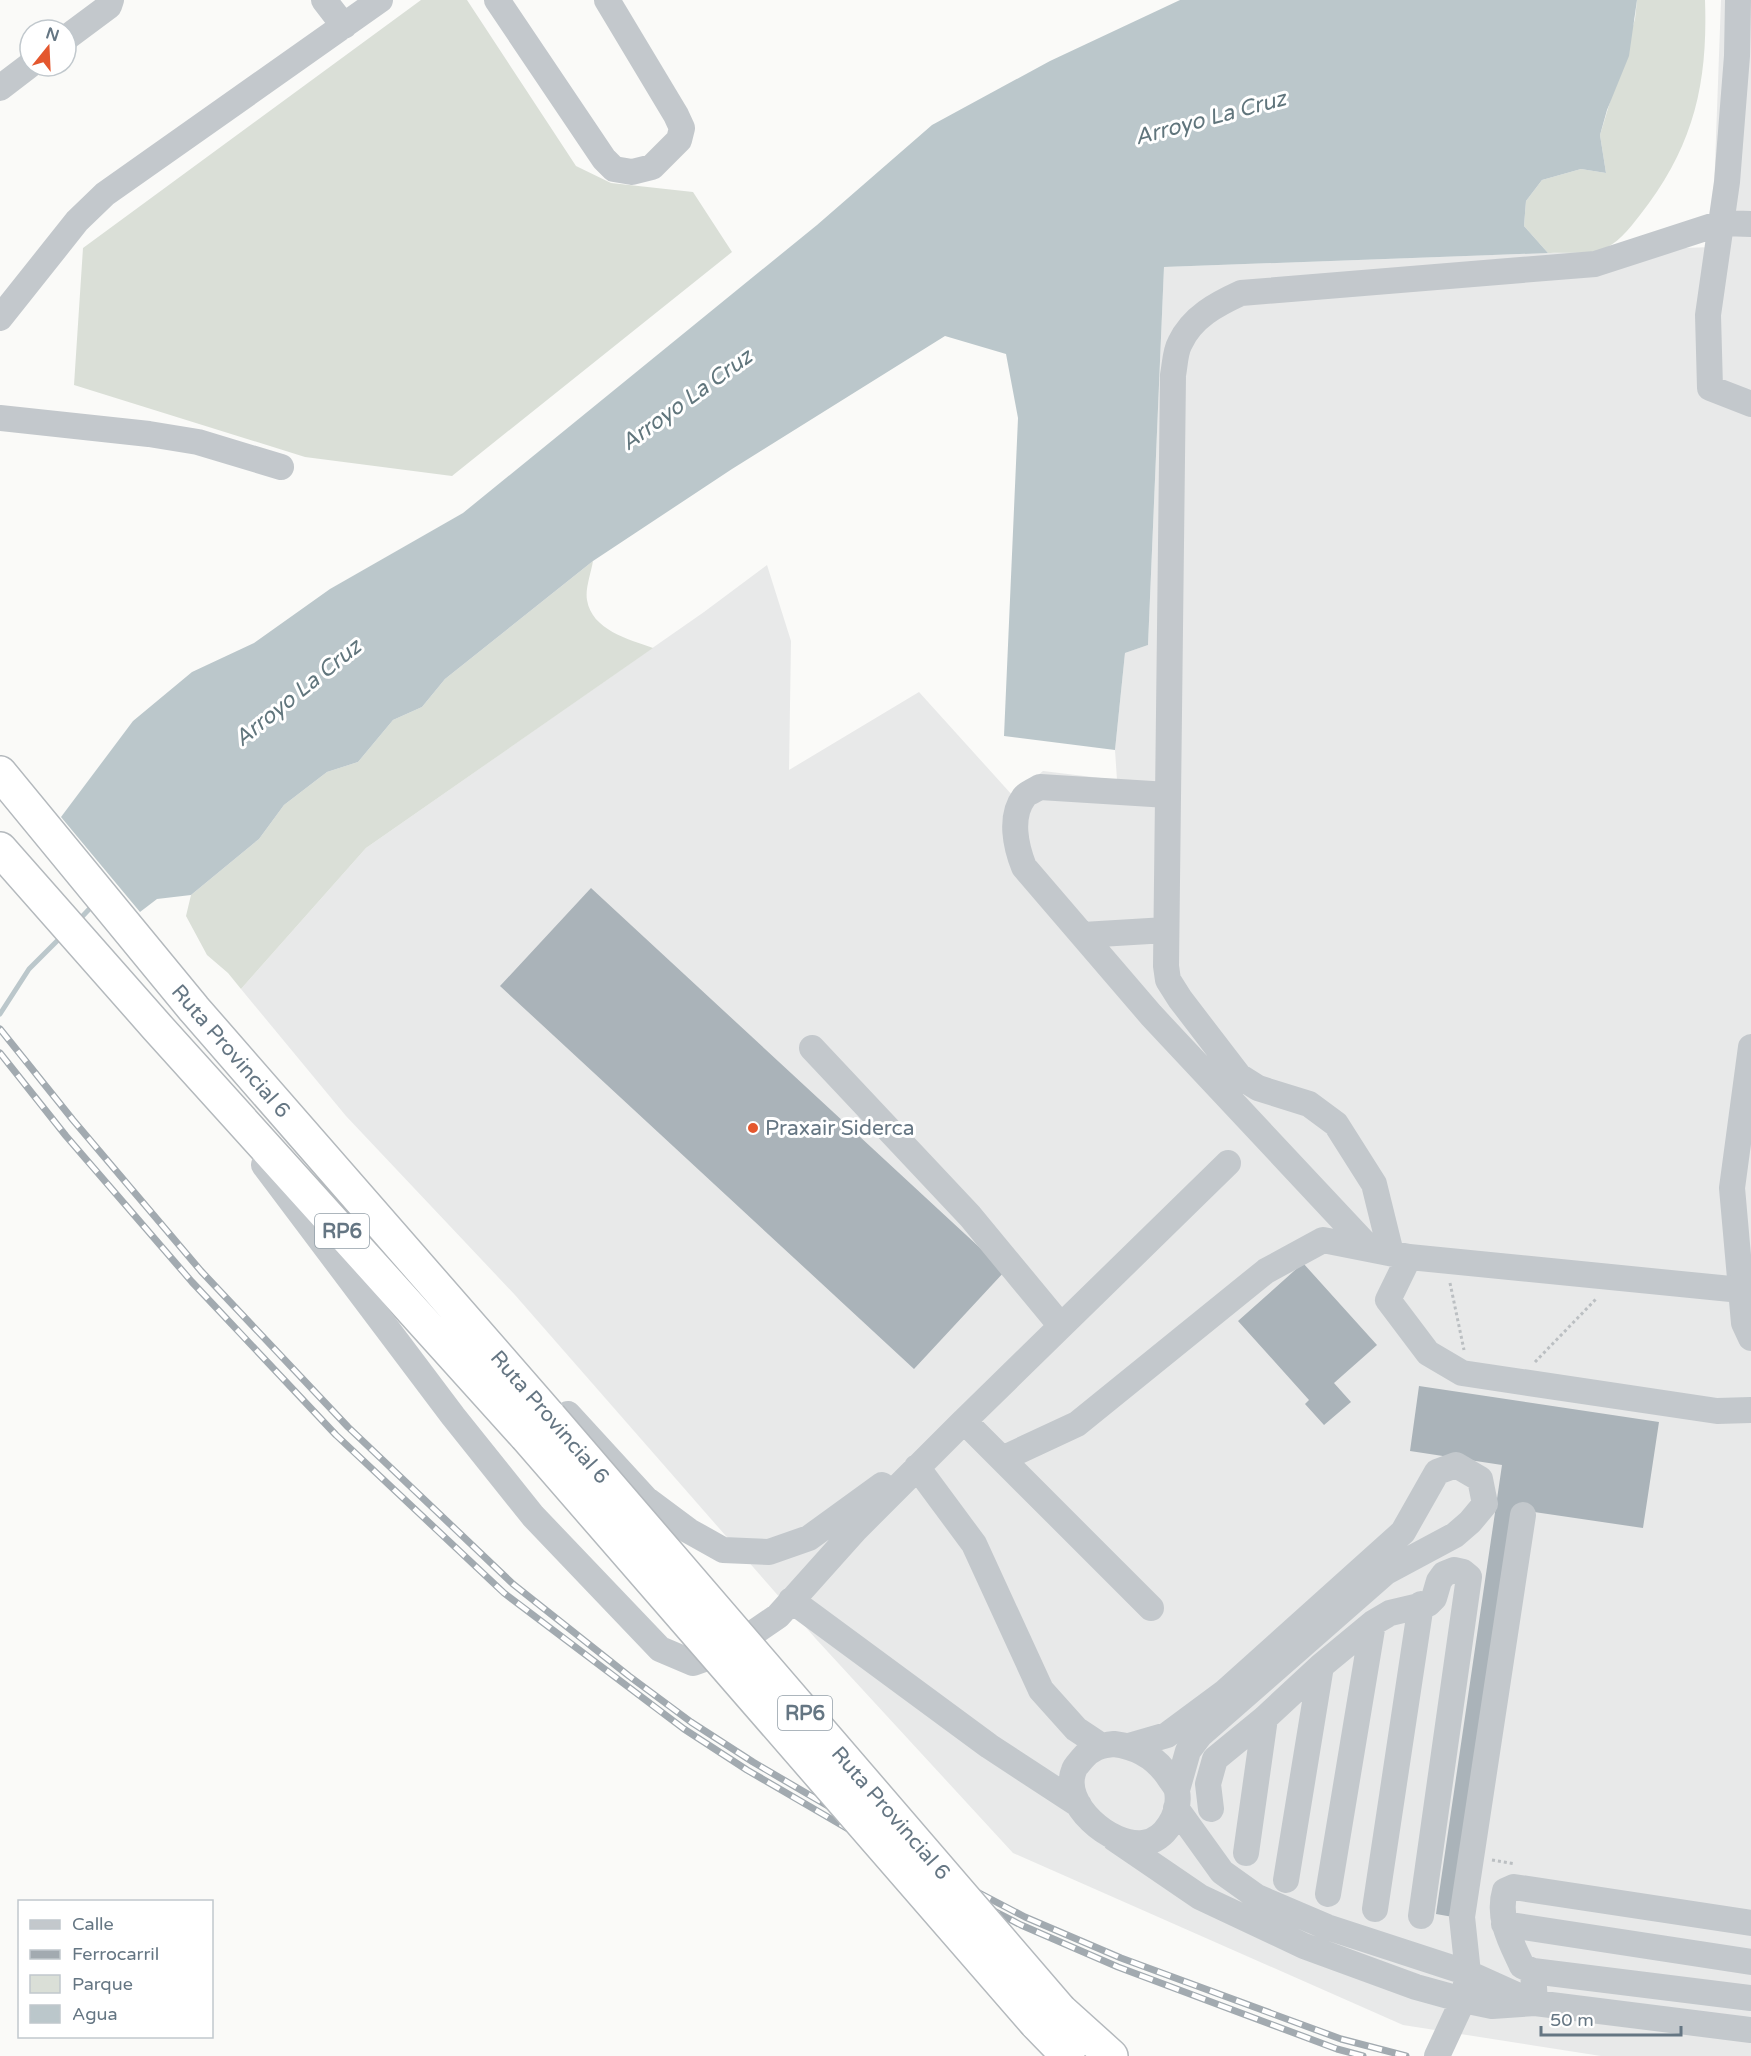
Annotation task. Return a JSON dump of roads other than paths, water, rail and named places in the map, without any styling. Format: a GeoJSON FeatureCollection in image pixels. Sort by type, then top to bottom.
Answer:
{"type":"FeatureCollection","features":[{"type":"Feature","properties":{"kind":"highway"},"geometry":{"type":"LineString","coordinates":[[0,767],[34,817]]}},
{"type":"Feature","properties":{"kind":"highway","name":"Ruta Provincial 6"},"geometry":{"type":"LineString","coordinates":[[0,773],[194,1009],[357,1196],[538,1426],[1048,2016],[1068,2056]]}},
{"type":"Feature","properties":{"kind":"highway","name":"Ruta Provincial 6"},"geometry":{"type":"LineString","coordinates":[[0,849],[164,1035],[538,1426]]}},
{"type":"Feature","properties":{"kind":"highway"},"geometry":{"type":"LineString","coordinates":[[1048,2016],[1063,2056]]}},
{"type":"Feature","properties":{"kind":"highway"},"geometry":{"type":"LineString","coordinates":[[1048,2016],[1112,2056]]}},
{"type":"Feature","properties":{"kind":"highway","name":"Ruta Provincial 6"},"geometry":{"type":"LineString","coordinates":[[1048,2016],[1106,2056]]}},
{"type":"Feature","properties":{"kind":"lane"},"geometry":{"type":"LineString","coordinates":[[78,29],[109,6],[111,0]]}},
{"type":"Feature","properties":{"kind":"lane"},"geometry":{"type":"LineString","coordinates":[[324,0],[344,26]]}},
{"type":"Feature","properties":{"kind":"lane"},"geometry":{"type":"LineString","coordinates":[[0,318],[77,221],[105,194],[380,0]]}},
{"type":"Feature","properties":{"kind":"lane"},"geometry":{"type":"LineString","coordinates":[[497,0],[604,159],[614,169],[632,172],[652,167],[679,140],[682,128],[607,0]]}},
{"type":"Feature","properties":{"kind":"lane"},"geometry":{"type":"LineString","coordinates":[[1738,0],[1737,56],[1727,182],[1708,315],[1710,388],[1751,404]]}},
{"type":"Feature","properties":{"kind":"lane"},"geometry":{"type":"LineString","coordinates":[[0,88],[18,74]]}},
{"type":"Feature","properties":{"kind":"lane"},"geometry":{"type":"LineString","coordinates":[[1751,224],[1721,223],[1595,264],[1241,293],[1211,307],[1193,324],[1179,344],[1173,375],[1166,930],[1168,980],[1239,1076],[1258,1088],[1309,1104],[1336,1124],[1374,1184],[1390,1253],[1388,1300],[1428,1353],[1462,1373],[1718,1411],[1751,1410]]}},
{"type":"Feature","properties":{"kind":"lane"},"geometry":{"type":"LineString","coordinates":[[0,418],[149,434],[198,442],[281,467]]}},
{"type":"Feature","properties":{"kind":"lane"},"geometry":{"type":"LineString","coordinates":[[1168,795],[1040,787],[1024,796],[1017,812],[1017,849],[1024,867],[1151,1015],[1390,1253]]}},
{"type":"Feature","properties":{"kind":"lane"},"geometry":{"type":"LineString","coordinates":[[1083,935],[1166,930]]}},
{"type":"Feature","properties":{"kind":"lane"},"geometry":{"type":"LineString","coordinates":[[164,1035],[460,1425],[533,1516],[660,1649],[693,1663],[727,1651],[778,1616],[855,1530],[917,1467],[1228,1163]]}},
{"type":"Feature","properties":{"kind":"lane"},"geometry":{"type":"LineString","coordinates":[[1751,1047],[1741,1190],[1741,1290],[1744,1323],[1751,1338]]}},
{"type":"Feature","properties":{"kind":"lane"},"geometry":{"type":"LineString","coordinates":[[812,1048],[970,1216],[1061,1326]]}},
{"type":"Feature","properties":{"kind":"lane"},"geometry":{"type":"LineString","coordinates":[[357,1196],[483,1322],[646,1499],[689,1531],[723,1550],[769,1552],[809,1538],[877,1488],[917,1467]]}},
{"type":"Feature","properties":{"kind":"lane"},"geometry":{"type":"LineString","coordinates":[[1002,1459],[1077,1424],[1266,1271],[1323,1240],[1390,1253],[1445,1260],[1741,1290]]}},
{"type":"Feature","properties":{"kind":"lane"},"geometry":{"type":"LineString","coordinates":[[964,1421],[1151,1608]]}},
{"type":"Feature","properties":{"kind":"lane"},"geometry":{"type":"LineString","coordinates":[[1115,1839],[1131,1844],[1157,1840],[1170,1825],[1188,1751],[1200,1736],[1386,1572],[1455,1535],[1470,1522],[1485,1504],[1480,1479],[1456,1465],[1437,1472],[1403,1532],[1225,1692],[1167,1736],[1129,1746]]}},
{"type":"Feature","properties":{"kind":"lane"},"geometry":{"type":"LineString","coordinates":[[917,1467],[974,1544],[1041,1690],[1076,1729],[1101,1745]]}},
{"type":"Feature","properties":{"kind":"lane"},"geometry":{"type":"LineString","coordinates":[[1437,2056],[1463,2000],[1468,1973],[1462,1917],[1523,1515]]}},
{"type":"Feature","properties":{"kind":"lane"},"geometry":{"type":"LineString","coordinates":[[1211,1809],[1208,1784],[1215,1759],[1373,1623],[1390,1613],[1428,1604],[1434,1598],[1444,1574],[1455,1535]]}},
{"type":"Feature","properties":{"kind":"lane"},"geometry":{"type":"LineString","coordinates":[[1415,1555],[1444,1574]]}},
{"type":"Feature","properties":{"kind":"lane"},"geometry":{"type":"LineString","coordinates":[[1421,1916],[1468,1577],[1463,1572],[1454,1570],[1444,1574]]}},
{"type":"Feature","properties":{"kind":"lane"},"geometry":{"type":"LineString","coordinates":[[791,1600],[989,1746],[1079,1805]]}},
{"type":"Feature","properties":{"kind":"lane"},"geometry":{"type":"LineString","coordinates":[[1375,1910],[1421,1604]]}},
{"type":"Feature","properties":{"kind":"lane"},"geometry":{"type":"LineString","coordinates":[[1328,1894],[1373,1623]]}},
{"type":"Feature","properties":{"kind":"lane"},"geometry":{"type":"LineString","coordinates":[[1286,1880],[1321,1666]]}},
{"type":"Feature","properties":{"kind":"lane"},"geometry":{"type":"LineString","coordinates":[[1246,1853],[1265,1718]]}},
{"type":"Feature","properties":{"kind":"lane"},"geometry":{"type":"LineString","coordinates":[[1535,2003],[1468,1973],[1327,1928],[1257,1897],[1222,1872],[1177,1799],[1168,1775],[1145,1753],[1129,1746],[1101,1745],[1086,1755],[1074,1769],[1072,1786],[1079,1805],[1087,1816],[1115,1839],[1200,1898],[1294,1941],[1416,1987],[1492,2006],[1535,2003],[1751,2030]]}},
{"type":"Feature","properties":{"kind":"lane"},"geometry":{"type":"LineString","coordinates":[[1751,1923],[1514,1887],[1505,1891],[1502,1901],[1504,1924],[1522,1966],[1533,1971],[1751,1998]]}},
{"type":"Feature","properties":{"kind":"lane"},"geometry":{"type":"LineString","coordinates":[[1504,1924],[1751,1962]]}},
{"type":"Feature","properties":{"kind":"lane"},"geometry":{"type":"LineString","coordinates":[[1533,1971],[1535,2003]]}},
{"type":"Feature","properties":{"kind":"water"},"geometry":{"type":"Polygon","coordinates":[[[1180,0],[1637,0],[1629,56],[1607,110],[1600,135],[1606,173],[1581,169],[1542,180],[1526,201],[1524,226],[1548,253],[1164,267],[1148,645],[1125,653],[1115,750],[1004,736],[1018,418],[1006,354],[945,336],[732,469],[593,561],[445,679],[422,707],[393,720],[358,762],[327,772],[284,805],[259,839],[191,895],[157,899],[140,912],[61,817],[133,721],[192,672],[254,643],[330,589],[463,513],[817,225],[932,125],[1050,61],[1180,0]]]}},
{"type":"Feature","properties":{"kind":"waterway","name":"Arroyo La Cruz"},"geometry":{"type":"LineString","coordinates":[[78,921],[94,904]]}},
{"type":"Feature","properties":{"kind":"waterway","name":"Arroyo La Cruz"},"geometry":{"type":"LineString","coordinates":[[0,1014],[29,969],[62,936]]}},
{"type":"Feature","properties":{"kind":"railway"},"geometry":{"type":"LineString","coordinates":[[0,1029],[73,1120],[201,1271],[348,1427],[513,1584],[691,1722],[753,1762],[958,1882],[1025,1917],[1121,1958],[1341,2039],[1406,2056]]}},
{"type":"Feature","properties":{"kind":"railway"},"geometry":{"type":"LineString","coordinates":[[0,1053],[66,1136],[192,1282],[336,1435],[504,1593],[684,1729],[747,1770],[953,1890],[1021,1925],[1118,1967],[1337,2049],[1363,2056]]}},
{"type":"Feature","properties":{"kind":"place","name":"Praxair Siderca"},"geometry":{"type":"Point","coordinates":[753,1128]}}]}
